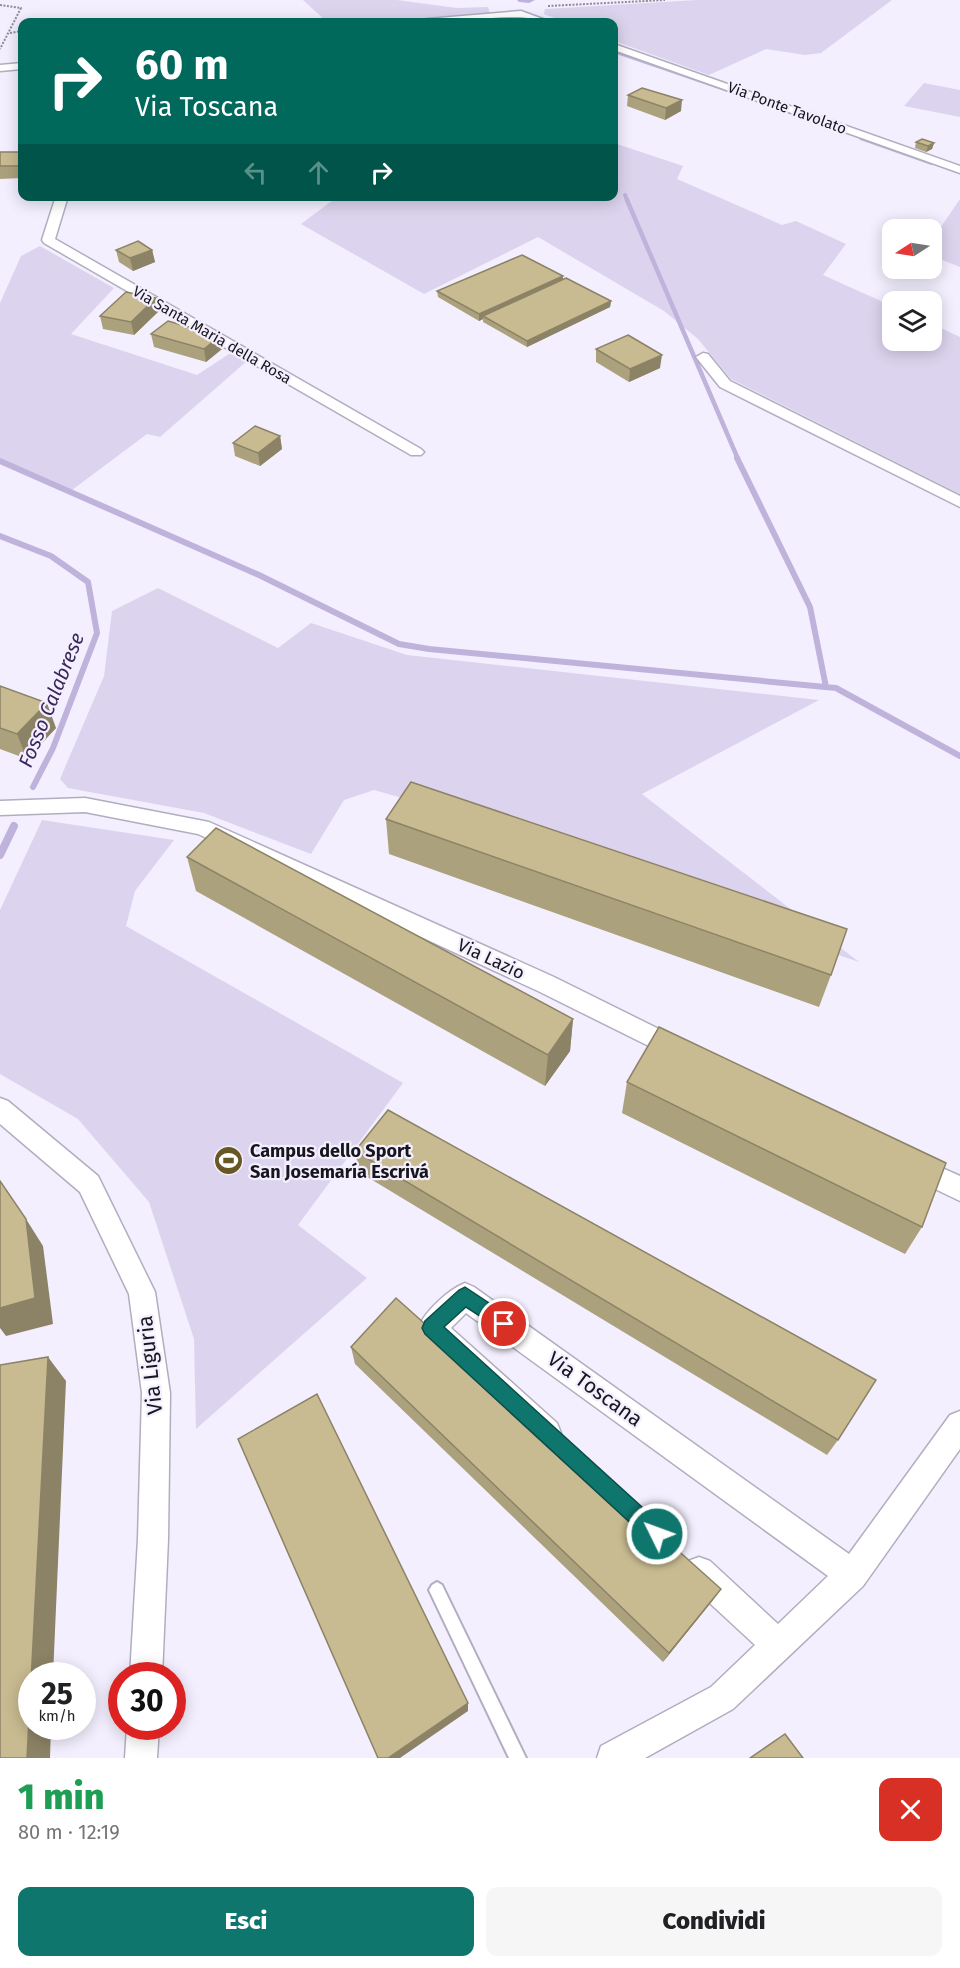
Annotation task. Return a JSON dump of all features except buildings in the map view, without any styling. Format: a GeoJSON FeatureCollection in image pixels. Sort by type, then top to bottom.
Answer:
{"type":"FeatureCollection","features":[{"type":"Feature","properties":{"kind":"street"},"geometry":{"type":"LineString","coordinates":[[521,14],[532,7]]}},
{"type":"Feature","properties":{"kind":"street"},"geometry":{"type":"LineString","coordinates":[[474,18],[521,14],[534,18]]}},
{"type":"Feature","properties":{"kind":"street","name":"Via Ponte Tavolato"},"geometry":{"type":"LineString","coordinates":[[618,48],[960,170]]}},
{"type":"Feature","properties":{"kind":"street"},"geometry":{"type":"LineString","coordinates":[[0,68],[18,66]]}},
{"type":"Feature","properties":{"kind":"street","name":"Via Santa Maria della Rosa"},"geometry":{"type":"LineString","coordinates":[[60,201],[48,240],[416,452]]}},
{"type":"Feature","properties":{"kind":"street"},"geometry":{"type":"LineString","coordinates":[[703,357],[725,384],[960,502]]}},
{"type":"Feature","properties":{"kind":"street","name":"Via Lazio"},"geometry":{"type":"LineString","coordinates":[[0,808],[85,805],[202,826],[546,984],[695,1058]]}},
{"type":"Feature","properties":{"kind":"street","name":"Via Liguria"},"geometry":{"type":"LineString","coordinates":[[0,1109],[89,1184],[142,1292],[156,1393],[153,1539],[147,1662]]}},
{"type":"Feature","properties":{"kind":"street"},"geometry":{"type":"LineString","coordinates":[[897,1158],[960,1189]]}},
{"type":"Feature","properties":{"kind":"street","name":"Via Toscana"},"geometry":{"type":"LineString","coordinates":[[570,1454],[431,1328],[465,1296],[852,1575]]}},
{"type":"Feature","properties":{"kind":"street"},"geometry":{"type":"LineString","coordinates":[[613,1758],[722,1698],[852,1575],[960,1425]]}},
{"type":"Feature","properties":{"kind":"street"},"geometry":{"type":"LineString","coordinates":[[683,1558],[778,1645]]}},
{"type":"Feature","properties":{"kind":"street"},"geometry":{"type":"LineString","coordinates":[[141,1758],[142,1740]]}},
{"type":"Feature","properties":{"kind":"lane"},"geometry":{"type":"LineString","coordinates":[[438,1590],[518,1758]]}},
{"type":"Feature","properties":{"kind":"path"},"geometry":{"type":"LineString","coordinates":[[532,7],[665,0]]}},
{"type":"Feature","properties":{"kind":"path"},"geometry":{"type":"LineString","coordinates":[[0,5],[21,8],[0,49]]}},
{"type":"Feature","properties":{"kind":"path"},"geometry":{"type":"LineString","coordinates":[[9,33],[18,32]]}},
{"type":"Feature","properties":{"kind":"shaded area"},"geometry":{"type":"Polygon","coordinates":[[[303,0],[397,0],[457,8],[488,7],[490,13],[432,18],[323,18],[303,0]]]}},
{"type":"Feature","properties":{"kind":"shaded area"},"geometry":{"type":"Polygon","coordinates":[[[697,0],[892,0],[821,53],[805,55],[766,49],[709,75],[618,42],[618,18],[554,18],[544,14],[545,9],[697,0]]]}},
{"type":"Feature","properties":{"kind":"shaded area"},"geometry":{"type":"Polygon","coordinates":[[[924,83],[960,90],[960,117],[904,106],[924,83]]]}},
{"type":"Feature","properties":{"kind":"shaded area"},"geometry":{"type":"Polygon","coordinates":[[[618,144],[683,166],[677,179],[782,225],[796,221],[846,244],[823,275],[882,302],[882,351],[942,351],[942,329],[960,337],[960,494],[731,379],[698,339],[664,311],[538,237],[424,294],[301,224],[332,201],[618,201],[618,144]]]}},
{"type":"Feature","properties":{"kind":"shaded area"},"geometry":{"type":"Polygon","coordinates":[[[960,199],[960,267],[942,260],[942,225],[960,199]]]}},
{"type":"Feature","properties":{"kind":"shaded area"},"geometry":{"type":"Polygon","coordinates":[[[40,246],[114,288],[71,334],[197,375],[232,352],[247,361],[160,437],[147,434],[72,490],[0,458],[0,303],[21,256],[40,246]]]}},
{"type":"Feature","properties":{"kind":"shaded area"},"geometry":{"type":"Polygon","coordinates":[[[158,588],[278,648],[311,623],[407,655],[819,700],[642,794],[859,962],[419,812],[416,802],[374,790],[344,800],[311,854],[204,813],[68,788],[60,779],[104,676],[112,611],[158,588]]]}},
{"type":"Feature","properties":{"kind":"shaded area","name":"Campus dello Sport San Josemaría Escrivá"},"geometry":{"type":"Polygon","coordinates":[[[42,820],[174,840],[135,891],[126,926],[403,1083],[298,1225],[367,1278],[196,1429],[194,1339],[149,1202],[78,1119],[0,1074],[0,910],[42,820]]]}},
{"type":"Feature","properties":{"kind":"waterway"},"geometry":{"type":"LineString","coordinates":[[523,0],[529,0]]}},
{"type":"Feature","properties":{"kind":"waterway"},"geometry":{"type":"LineString","coordinates":[[509,18],[522,18]]}},
{"type":"Feature","properties":{"kind":"waterway"},"geometry":{"type":"LineString","coordinates":[[618,52],[731,91]]}},
{"type":"Feature","properties":{"kind":"waterway"},"geometry":{"type":"LineString","coordinates":[[861,138],[932,163]]}},
{"type":"Feature","properties":{"kind":"waterway"},"geometry":{"type":"LineString","coordinates":[[625,195],[628,202]]}},
{"type":"Feature","properties":{"kind":"waterway"},"geometry":{"type":"LineString","coordinates":[[627,200],[738,459]]}},
{"type":"Feature","properties":{"kind":"waterway"},"geometry":{"type":"LineString","coordinates":[[737,458],[810,607],[826,687]]}},
{"type":"Feature","properties":{"kind":"waterway"},"geometry":{"type":"LineString","coordinates":[[0,461],[259,575],[399,644],[429,649],[836,688],[960,756]]}},
{"type":"Feature","properties":{"kind":"waterway","name":"Fosso Calabrese"},"geometry":{"type":"LineString","coordinates":[[0,536],[51,556],[88,582],[97,633],[53,748],[33,787]]}},
{"type":"Feature","properties":{"kind":"waterway","name":"Fosso Calabrese"},"geometry":{"type":"LineString","coordinates":[[0,855],[14,826]]}},
{"type":"Feature","properties":{"kind":"place","name":"Campus dello Sport San Josemaría Escrivá"},"geometry":{"type":"Point","coordinates":[229,1161]}},
{"type":"Feature","properties":{"kind":"route"},"geometry":{"type":"LineString","coordinates":[[504,1324],[465,1296],[431,1328],[657,1534]]}}]}
